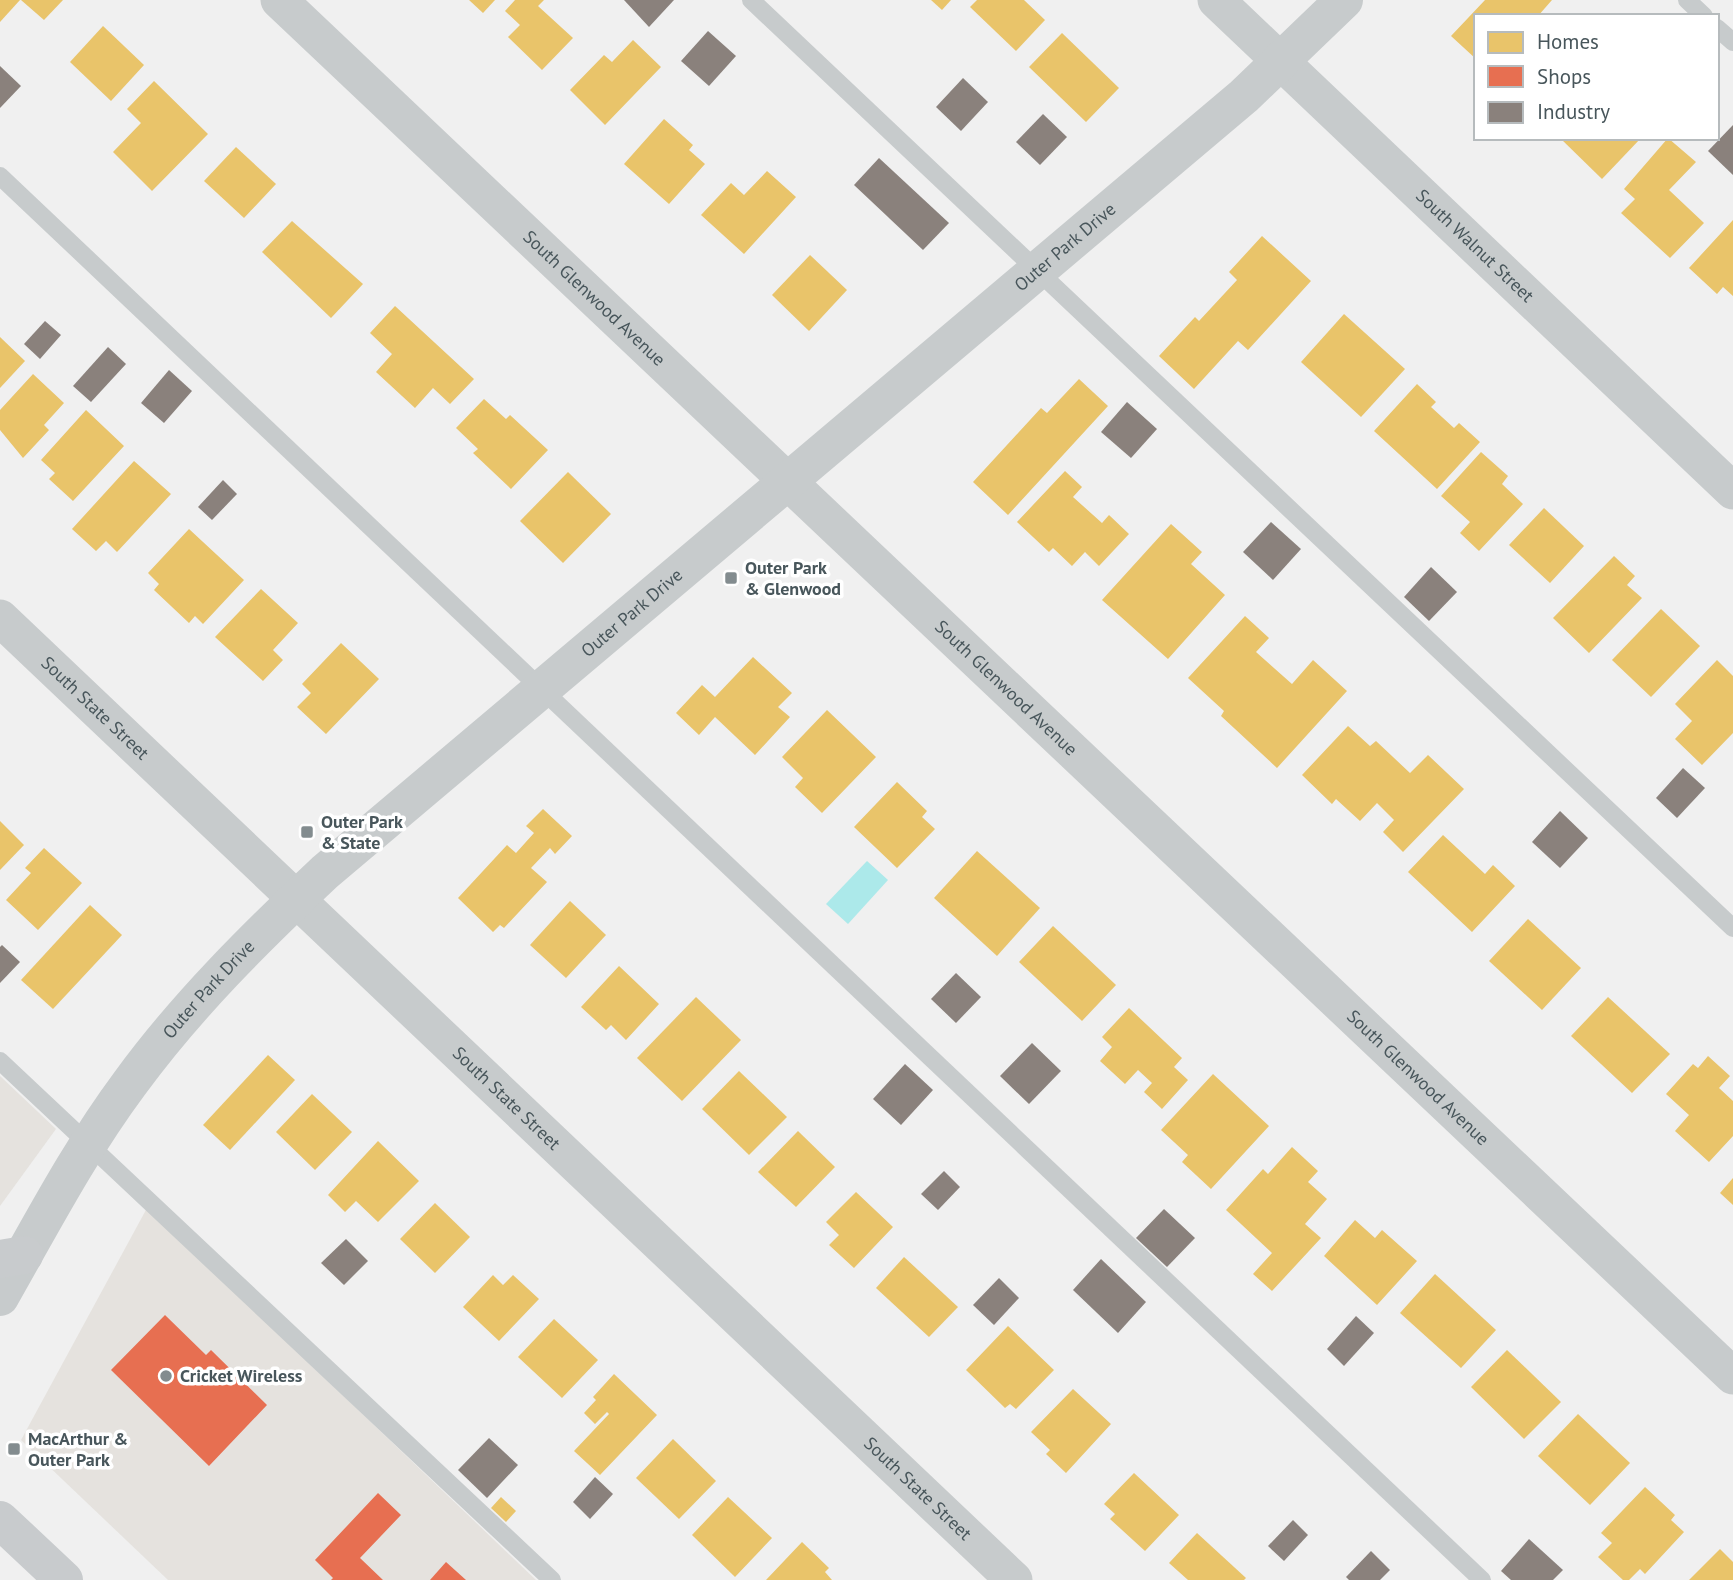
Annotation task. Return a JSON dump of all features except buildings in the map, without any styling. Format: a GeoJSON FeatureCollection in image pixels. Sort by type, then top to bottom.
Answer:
{"type":"FeatureCollection","features":[{"type":"Feature","properties":{"kind":"main road"},"geometry":{"type":"LineString","coordinates":[[0,1520],[64,1580]]}},
{"type":"Feature","properties":{"kind":"street","name":"South Glenwood Avenue"},"geometry":{"type":"LineString","coordinates":[[279,0],[1733,1376]]}},
{"type":"Feature","properties":{"kind":"street","name":"South Walnut Street"},"geometry":{"type":"LineString","coordinates":[[1216,0],[1733,491]]}},
{"type":"Feature","properties":{"kind":"street","name":"Outer Park Drive"},"geometry":{"type":"LineString","coordinates":[[0,1297],[12,1257],[130,1082],[196,1000],[297,899],[1282,61],[1344,0]]}},
{"type":"Feature","properties":{"kind":"street","name":"South State Street"},"geometry":{"type":"LineString","coordinates":[[0,618],[1014,1580]]}},
{"type":"Feature","properties":{"kind":"lane"},"geometry":{"type":"LineString","coordinates":[[751,0],[1733,928]]}},
{"type":"Feature","properties":{"kind":"lane"},"geometry":{"type":"LineString","coordinates":[[1687,0],[1702,14]]}},
{"type":"Feature","properties":{"kind":"lane"},"geometry":{"type":"LineString","coordinates":[[1719,30],[1733,42]]}},
{"type":"Feature","properties":{"kind":"lane"},"geometry":{"type":"LineString","coordinates":[[0,176],[1482,1580]]}},
{"type":"Feature","properties":{"kind":"lane"},"geometry":{"type":"LineString","coordinates":[[0,1061],[552,1580]]}},
{"type":"Feature","properties":{"kind":"shaded area"},"geometry":{"type":"Polygon","coordinates":[[[0,1076],[56,1129],[0,1206],[0,1076]]]}},
{"type":"Feature","properties":{"kind":"shaded area"},"geometry":{"type":"Polygon","coordinates":[[[147,1208],[536,1580],[168,1580],[21,1440],[147,1208]]]}},
{"type":"Feature","properties":{"kind":"water"},"geometry":{"type":"Polygon","coordinates":[[[867,861],[888,880],[848,924],[826,904],[867,861]]]}},
{"type":"Feature","properties":{"kind":"place","name":"Outer Park & Glenwood"},"geometry":{"type":"Point","coordinates":[731,578]}},
{"type":"Feature","properties":{"kind":"place","name":"Outer Park & State"},"geometry":{"type":"Point","coordinates":[307,832]}},
{"type":"Feature","properties":{"kind":"place","name":"Cricket Wireless"},"geometry":{"type":"Point","coordinates":[166,1376]}},
{"type":"Feature","properties":{"kind":"place","name":"MacArthur & Outer Park"},"geometry":{"type":"Point","coordinates":[14,1449]}}]}
